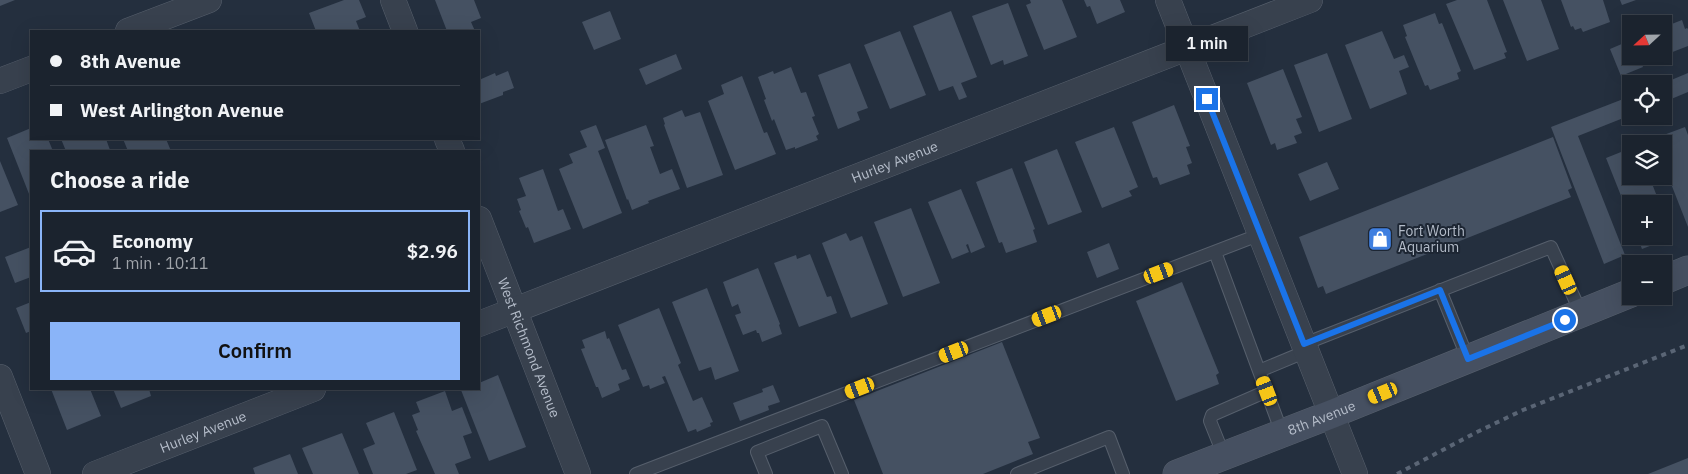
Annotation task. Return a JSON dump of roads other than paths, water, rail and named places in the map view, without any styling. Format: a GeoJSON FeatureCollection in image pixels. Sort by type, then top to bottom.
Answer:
{"type":"FeatureCollection","features":[{"type":"Feature","properties":{"kind":"main road"},"geometry":{"type":"LineString","coordinates":[[1672,277],[1688,270]]}},
{"type":"Feature","properties":{"kind":"main road","name":"8th Avenue"},"geometry":{"type":"LineString","coordinates":[[1177,474],[1332,414],[1622,297]]}},
{"type":"Feature","properties":{"kind":"street"},"geometry":{"type":"LineString","coordinates":[[131,30],[209,0]]}},
{"type":"Feature","properties":{"kind":"street"},"geometry":{"type":"LineString","coordinates":[[393,0],[405,30]]}},
{"type":"Feature","properties":{"kind":"street"},"geometry":{"type":"LineString","coordinates":[[1168,0],[1355,474]]}},
{"type":"Feature","properties":{"kind":"street","name":"Hurley Avenue"},"geometry":{"type":"LineString","coordinates":[[480,324],[1310,0]]}},
{"type":"Feature","properties":{"kind":"street"},"geometry":{"type":"LineString","coordinates":[[0,81],[30,69]]}},
{"type":"Feature","properties":{"kind":"street","name":"West Richmond Avenue"},"geometry":{"type":"LineString","coordinates":[[480,222],[578,474]]}},
{"type":"Feature","properties":{"kind":"street"},"geometry":{"type":"LineString","coordinates":[[0,377],[38,474]]}},
{"type":"Feature","properties":{"kind":"street","name":"Hurley Avenue"},"geometry":{"type":"LineString","coordinates":[[95,474],[310,390]]}},
{"type":"Feature","properties":{"kind":"lane"},"geometry":{"type":"LineString","coordinates":[[636,474],[1261,234]]}},
{"type":"Feature","properties":{"kind":"lane"},"geometry":{"type":"LineString","coordinates":[[1259,371],[1305,347],[1440,290],[1551,247],[1581,313]]}},
{"type":"Feature","properties":{"kind":"lane"},"geometry":{"type":"LineString","coordinates":[[1215,252],[1282,433]]}},
{"type":"Feature","properties":{"kind":"lane"},"geometry":{"type":"LineString","coordinates":[[1440,290],[1468,359]]}},
{"type":"Feature","properties":{"kind":"lane"},"geometry":{"type":"LineString","coordinates":[[1224,456],[1210,421],[1212,415],[1267,391]]}},
{"type":"Feature","properties":{"kind":"lane"},"geometry":{"type":"LineString","coordinates":[[766,474],[757,452],[822,426],[842,474]]}},
{"type":"Feature","properties":{"kind":"lane"},"geometry":{"type":"LineString","coordinates":[[1017,474],[1109,437],[1123,474]]}},
{"type":"Feature","properties":{"kind":"railway"},"geometry":{"type":"LineString","coordinates":[[1397,474],[1523,410],[1688,345]]}},
{"type":"Feature","properties":{"kind":"place","name":"Fort Worth Aquarium"},"geometry":{"type":"Point","coordinates":[1380,239]}}]}
